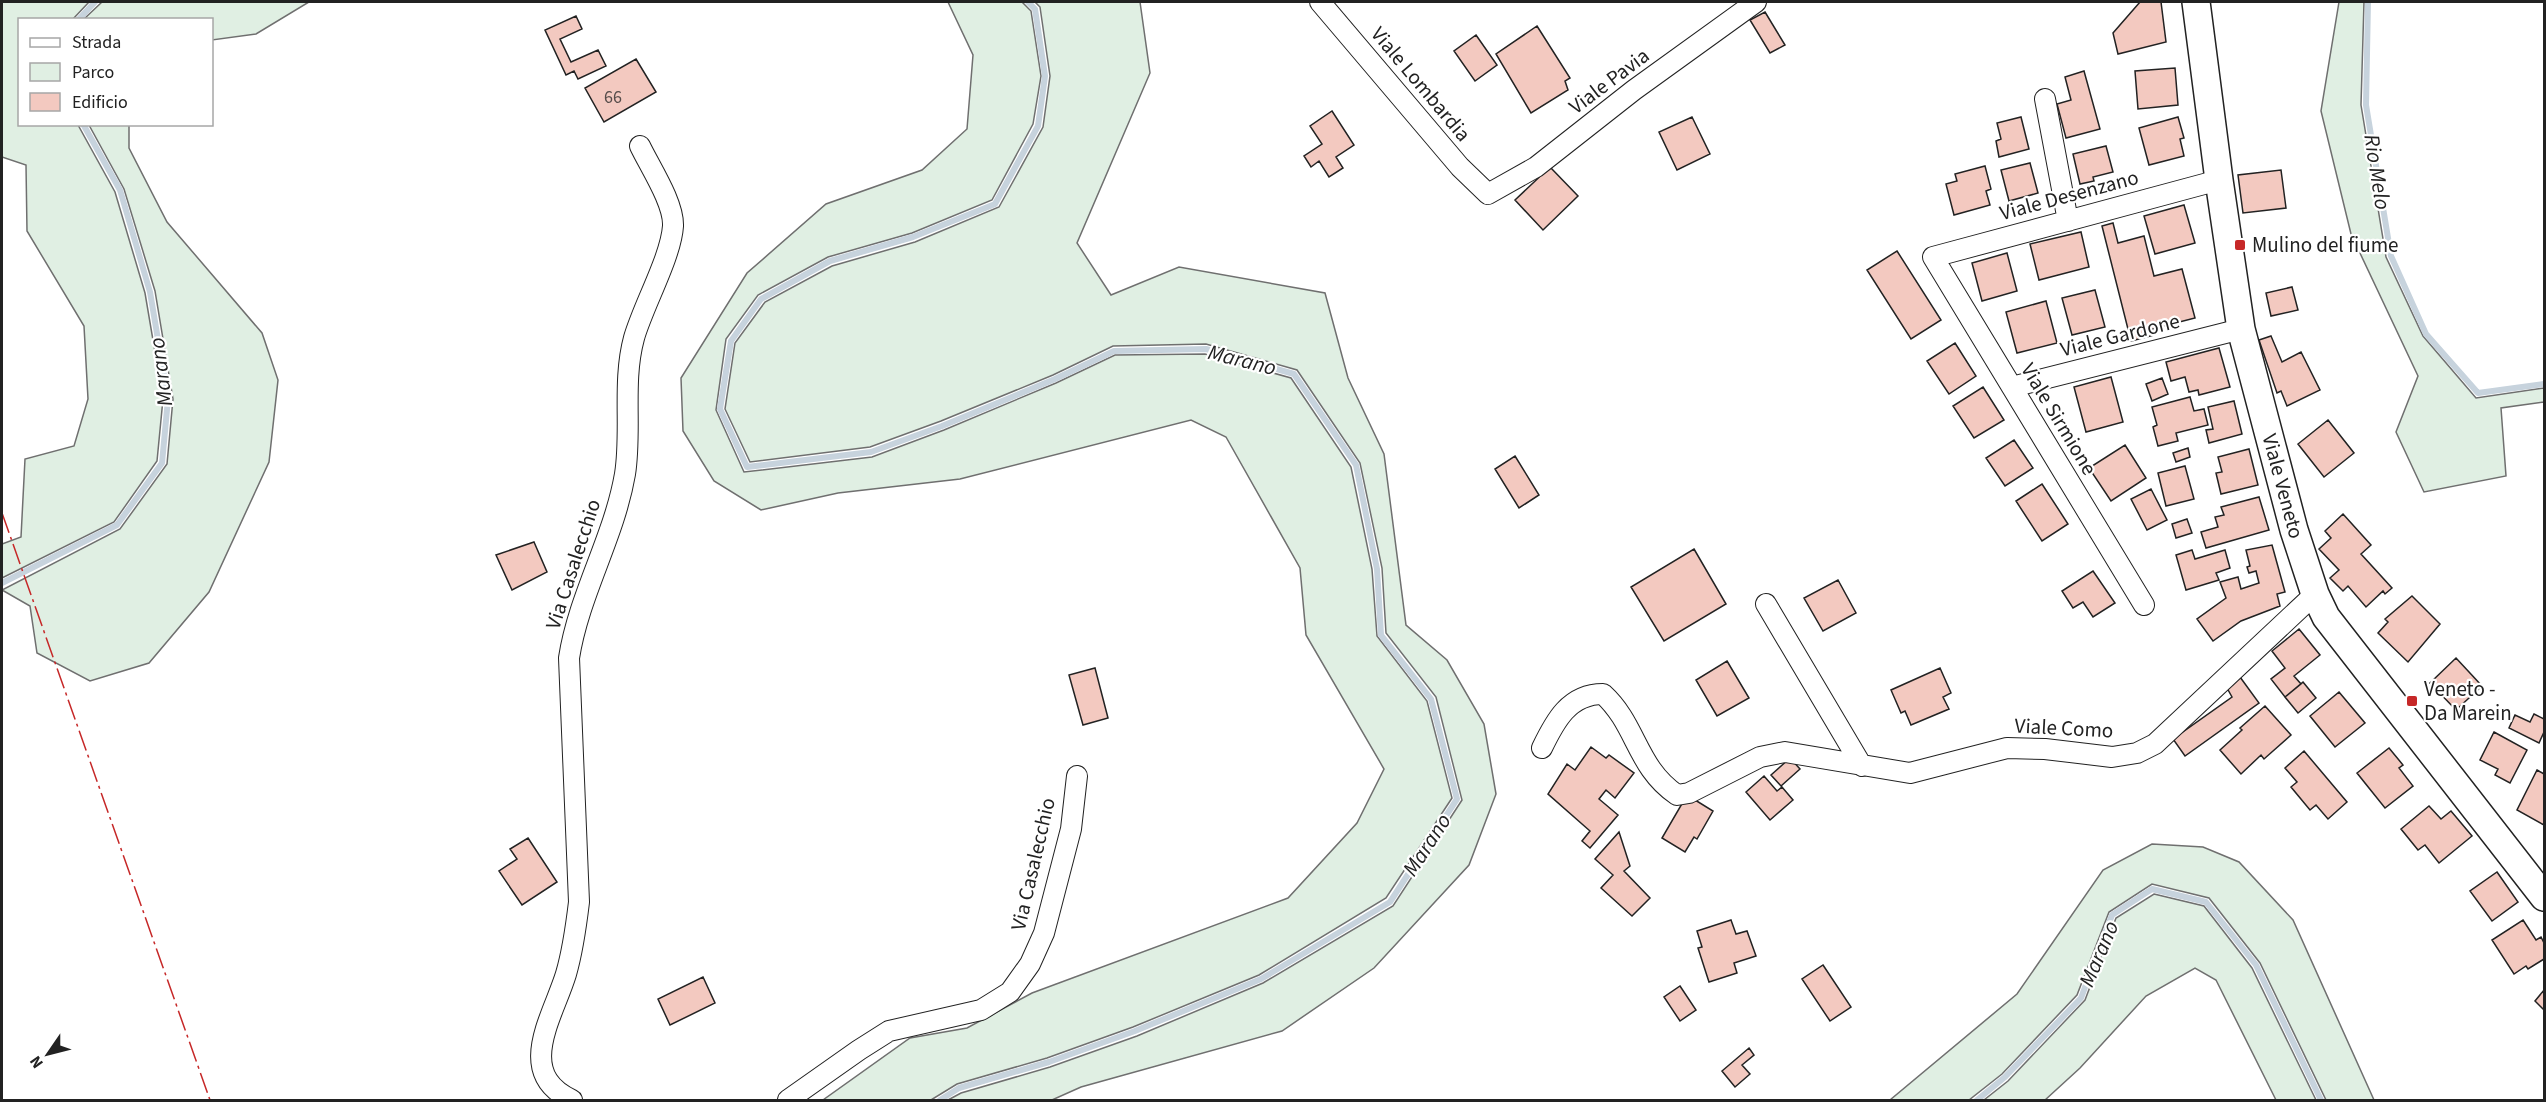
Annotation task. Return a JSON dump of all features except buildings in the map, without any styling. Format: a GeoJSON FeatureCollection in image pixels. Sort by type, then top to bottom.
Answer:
{"type":"FeatureCollection","features":[{"type":"Feature","properties":{"kind":"main road","name":"Viale Veneto"},"geometry":{"type":"LineString","coordinates":[[2196,2],[2241,329],[2294,530],[2314,594],[2326,617],[2543,894]]}},
{"type":"Feature","properties":{"kind":"street","name":"Viale Lombardia"},"geometry":{"type":"LineString","coordinates":[[1320,2],[1460,168],[1488,194]]}},
{"type":"Feature","properties":{"kind":"street","name":"Viale Pavia"},"geometry":{"type":"LineString","coordinates":[[1488,194],[1536,167],[1634,90],[1756,2]]}},
{"type":"Feature","properties":{"kind":"street"},"geometry":{"type":"LineString","coordinates":[[2045,99],[2068,221]]}},
{"type":"Feature","properties":{"kind":"street","name":"Via Casalecchio"},"geometry":{"type":"LineString","coordinates":[[572,1101],[553,1087],[544,1074],[540,1057],[542,1040],[566,975],[575,939],[579,902],[569,658],[573,634],[582,606],[619,503],[625,473],[629,365],[634,339],[668,246],[673,224],[666,199],[640,146]]}},
{"type":"Feature","properties":{"kind":"street","name":"Viale Desenzano"},"geometry":{"type":"LineString","coordinates":[[1932,257],[2219,180]]}},
{"type":"Feature","properties":{"kind":"street","name":"Viale Sirmione"},"geometry":{"type":"LineString","coordinates":[[1932,257],[2144,605]]}},
{"type":"Feature","properties":{"kind":"street","name":"Viale Gardone"},"geometry":{"type":"LineString","coordinates":[[2012,387],[2241,329]]}},
{"type":"Feature","properties":{"kind":"street","name":"Viale Como"},"geometry":{"type":"LineString","coordinates":[[1542,748],[1551,729],[1569,705],[1588,694],[1603,694],[1618,708],[1647,766],[1663,785],[1677,795],[1689,793],[1760,757],[1785,752],[1910,773],[2007,748],[2045,749],[2112,757],[2137,753],[2155,744],[2314,594]]}},
{"type":"Feature","properties":{"kind":"street"},"geometry":{"type":"LineString","coordinates":[[1766,604],[1862,766]]}},
{"type":"Feature","properties":{"kind":"street","name":"Via Casalecchio"},"geometry":{"type":"LineString","coordinates":[[788,1101],[859,1050],[890,1031],[981,1010],[1010,992],[1030,964],[1044,933],[1071,829],[1077,776]]}},
{"type":"Feature","properties":{"kind":"green space"},"geometry":{"type":"Polygon","coordinates":[[[2,2],[89,2],[74,18],[18,18],[18,126],[79,126],[115,192],[145,293],[163,399],[157,461],[114,522],[2,578],[2,544],[21,537],[25,459],[74,446],[88,399],[84,326],[27,231],[26,165],[2,157],[2,2]]]}},
{"type":"Feature","properties":{"kind":"green space"},"geometry":{"type":"Polygon","coordinates":[[[102,2],[309,2],[256,34],[213,40],[213,18],[85,18],[102,2]]]}},
{"type":"Feature","properties":{"kind":"green space"},"geometry":{"type":"Polygon","coordinates":[[[948,2],[1022,2],[1031,11],[1041,76],[1033,124],[992,200],[912,233],[828,257],[758,295],[726,339],[716,410],[744,472],[872,457],[944,430],[1056,383],[1115,355],[1205,354],[1291,378],[1351,467],[1372,569],[1377,636],[1427,701],[1452,798],[1386,898],[1259,975],[1133,1027],[1047,1058],[957,1084],[931,1100],[823,1100],[910,1038],[967,1028],[1032,993],[1288,898],[1357,823],[1384,769],[1306,635],[1300,568],[1226,437],[1191,420],[960,479],[838,493],[761,510],[714,481],[683,431],[681,378],[747,273],[826,204],[922,170],[967,129],[973,55],[948,2]]]}},
{"type":"Feature","properties":{"kind":"green space"},"geometry":{"type":"Polygon","coordinates":[[[1035,2],[1140,2],[1150,73],[1077,243],[1111,295],[1179,267],[1325,293],[1348,378],[1384,454],[1406,625],[1447,660],[1484,724],[1496,794],[1469,865],[1374,968],[1282,1031],[1081,1087],[1052,1100],[948,1100],[961,1093],[1050,1067],[1137,1036],[1263,983],[1393,906],[1462,800],[1436,697],[1386,633],[1382,568],[1360,463],[1297,370],[1206,344],[1113,346],[1053,375],[941,421],[870,447],[750,462],[725,409],[735,343],[765,302],[832,266],[915,242],[999,207],[1043,127],[1050,76],[1040,7],[1035,2]]]}},
{"type":"Feature","properties":{"kind":"green space"},"geometry":{"type":"Polygon","coordinates":[[[2339,2],[2364,2],[2361,105],[2386,257],[2423,336],[2476,398],[2544,388],[2544,402],[2501,408],[2506,476],[2424,492],[2396,432],[2418,376],[2351,234],[2321,111],[2339,2]]]}},
{"type":"Feature","properties":{"kind":"green space"},"geometry":{"type":"Polygon","coordinates":[[[90,126],[129,126],[129,148],[167,222],[262,333],[278,380],[269,462],[209,592],[149,663],[90,681],[37,653],[30,606],[2,590],[120,529],[167,464],[173,399],[155,291],[124,189],[90,126]]]}},
{"type":"Feature","properties":{"kind":"green space"},"geometry":{"type":"Polygon","coordinates":[[[2152,844],[2203,847],[2239,862],[2293,920],[2374,1100],[2326,1100],[2260,963],[2209,898],[2152,884],[2109,912],[2077,995],[2002,1074],[1969,1100],[1890,1100],[2017,994],[2103,870],[2152,844]]]}},
{"type":"Feature","properties":{"kind":"green space"},"geometry":{"type":"Polygon","coordinates":[[[2154,894],[2204,906],[2252,968],[2316,1100],[2276,1100],[2216,980],[2195,968],[2146,996],[2080,1068],[2045,1100],[1984,1100],[2008,1081],[2085,1000],[2116,918],[2154,894]]]}},
{"type":"Feature","properties":{"kind":"waterway","name":"Marano"},"geometry":{"type":"LineString","coordinates":[[80,18],[95,2]]}},
{"type":"Feature","properties":{"kind":"waterway","name":"Marano"},"geometry":{"type":"LineString","coordinates":[[940,1100],[959,1088],[1049,1062],[1135,1031],[1261,979],[1390,902],[1457,799],[1431,699],[1381,635],[1377,569],[1356,465],[1294,374],[1206,349],[1114,351],[1055,379],[942,426],[871,452],[747,467],[720,409],[731,341],[761,299],[830,261],[913,237],[995,204],[1038,126],[1045,76],[1035,9],[1028,2]]}},
{"type":"Feature","properties":{"kind":"waterway","name":"Rio Melo"},"geometry":{"type":"LineString","coordinates":[[2368,2],[2366,105],[2391,256],[2426,334],[2478,393],[2544,384]]}},
{"type":"Feature","properties":{"kind":"waterway","name":"Marano"},"geometry":{"type":"LineString","coordinates":[[2,583],[117,525],[162,463],[168,399],[150,292],[120,190],[84,126]]}},
{"type":"Feature","properties":{"kind":"waterway","name":"Marano"},"geometry":{"type":"LineString","coordinates":[[1977,1100],[2005,1077],[2081,998],[2112,915],[2152,889],[2206,902],[2256,965],[2321,1100]]}},
{"type":"Feature","properties":{"kind":"power"},"geometry":{"type":"LineString","coordinates":[[2,513],[210,1100]]}},
{"type":"Feature","properties":{"kind":"place","name":"Mulino del fiume"},"geometry":{"type":"Point","coordinates":[2240,245]}},
{"type":"Feature","properties":{"kind":"place","name":"Veneto - Da Marein"},"geometry":{"type":"Point","coordinates":[2412,701]}}]}
